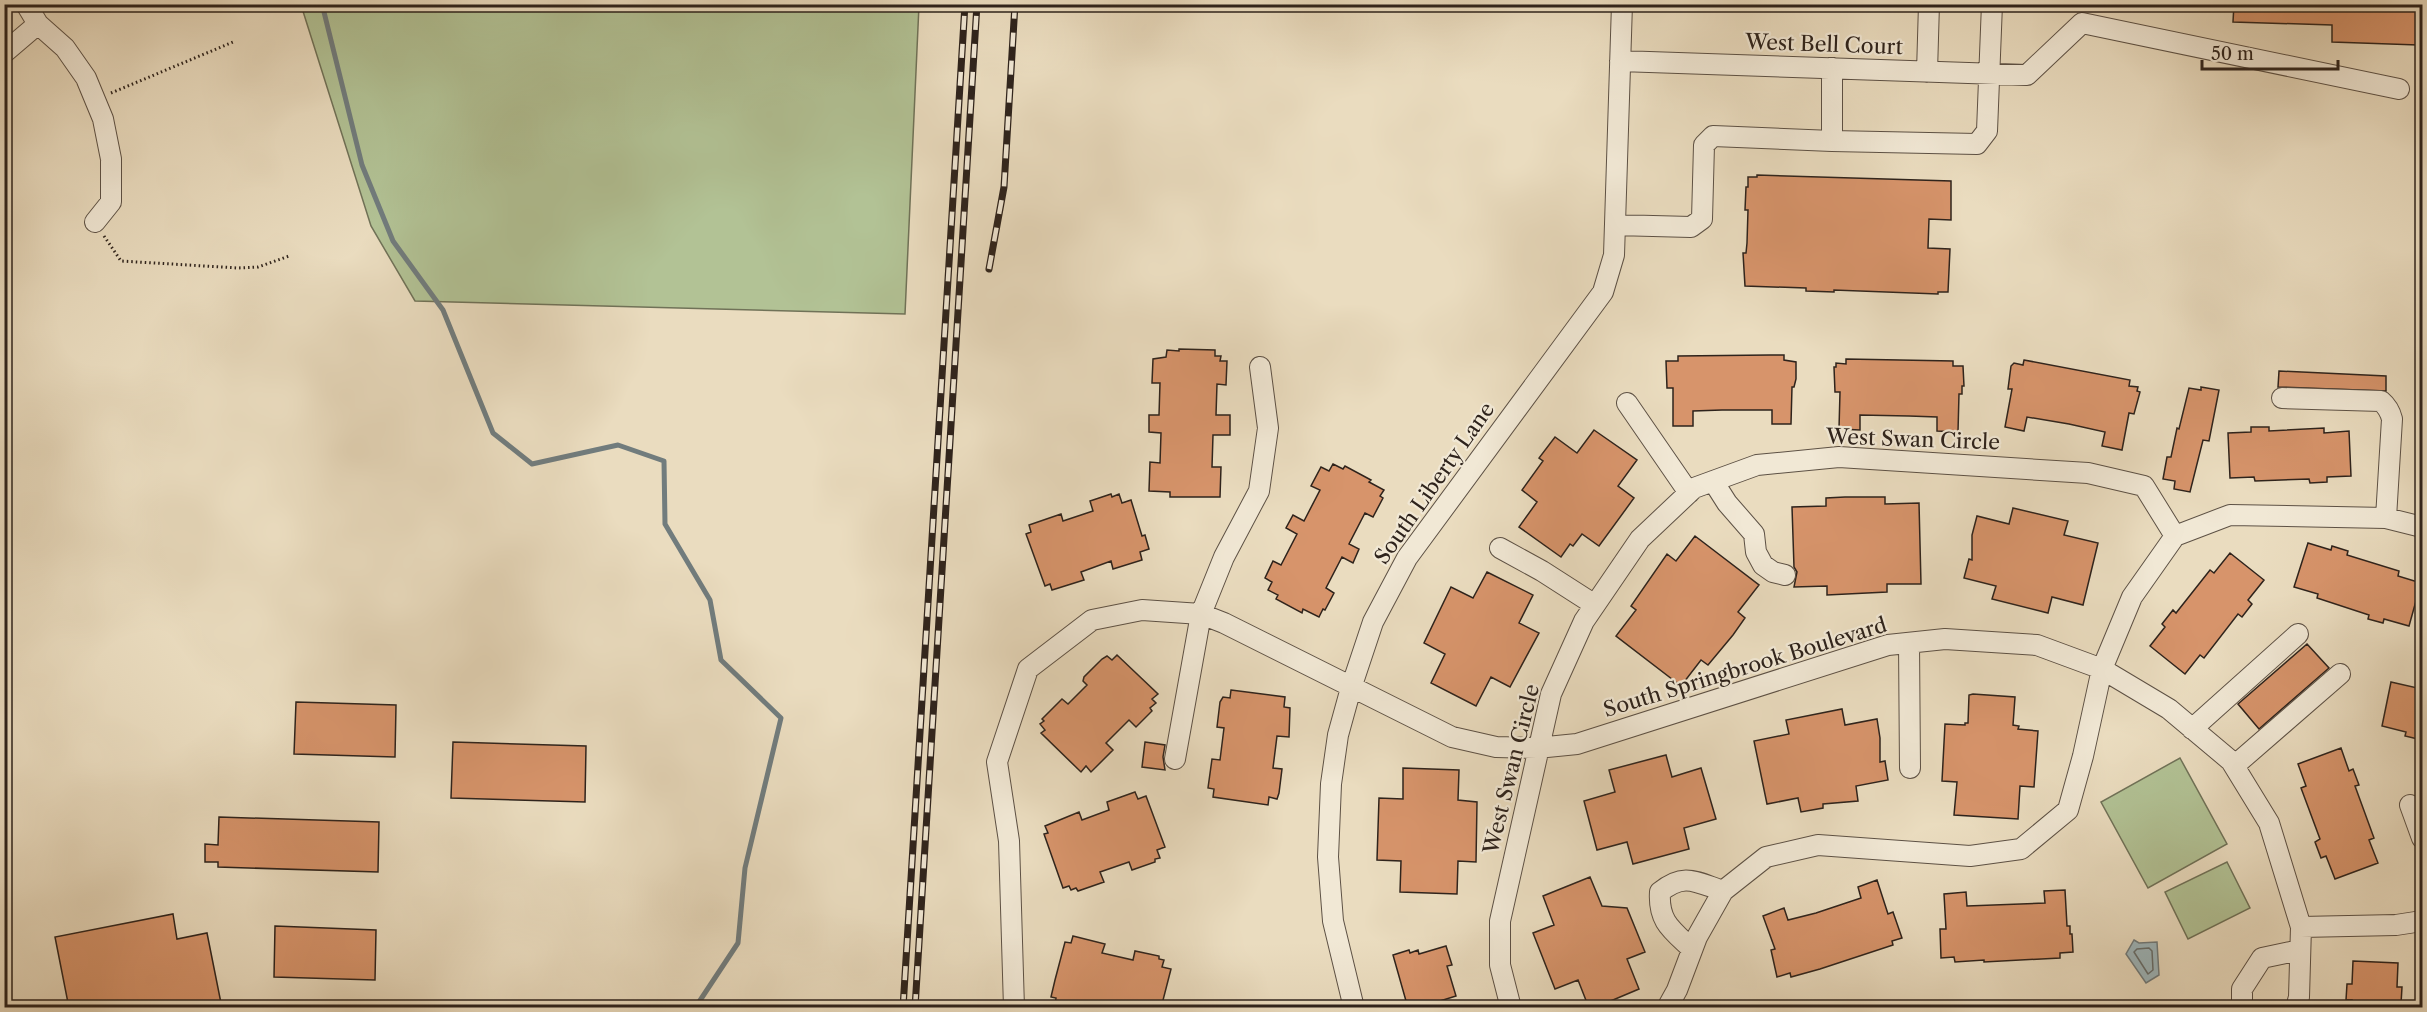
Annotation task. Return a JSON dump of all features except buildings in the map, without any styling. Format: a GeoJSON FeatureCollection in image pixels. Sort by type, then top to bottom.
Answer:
{"type":"FeatureCollection","features":[{"type":"Feature","properties":{"kind":"street"},"geometry":{"type":"LineString","coordinates":[[26,4],[38,24],[64,48],[86,78],[103,119],[109,149],[111,202],[95,222]]}},
{"type":"Feature","properties":{"kind":"street","name":"South Liberty Lane"},"geometry":{"type":"LineString","coordinates":[[1354,1008],[1333,921],[1328,857],[1330,784],[1338,735],[1373,622],[1407,558],[1603,292],[1614,255],[1622,4]]}},
{"type":"Feature","properties":{"kind":"street"},"geometry":{"type":"LineString","coordinates":[[1927,72],[1929,4]]}},
{"type":"Feature","properties":{"kind":"street"},"geometry":{"type":"LineString","coordinates":[[1615,225],[1691,227],[1702,219],[1704,145],[1713,136],[1977,144],[1987,131],[1992,4]]}},
{"type":"Feature","properties":{"kind":"street","name":"West Bell Court"},"geometry":{"type":"LineString","coordinates":[[1620,61],[2027,75],[2082,23],[2400,89]]}},
{"type":"Feature","properties":{"kind":"street"},"geometry":{"type":"LineString","coordinates":[[4,53],[38,24]]}},
{"type":"Feature","properties":{"kind":"street"},"geometry":{"type":"LineString","coordinates":[[1832,68],[1832,141]]}},
{"type":"Feature","properties":{"kind":"street"},"geometry":{"type":"LineString","coordinates":[[1175,759],[1201,615],[1224,557],[1259,491],[1268,428],[1260,367]]}},
{"type":"Feature","properties":{"kind":"street"},"geometry":{"type":"LineString","coordinates":[[2282,398],[2380,401],[2384,404],[2390,411],[2392,419],[2386,518]]}},
{"type":"Feature","properties":{"kind":"street"},"geometry":{"type":"LineString","coordinates":[[1627,403],[1689,493]]}},
{"type":"Feature","properties":{"kind":"street","name":"West Swan Circle"},"geometry":{"type":"LineString","coordinates":[[1511,1008],[1500,965],[1500,921],[1537,748],[1551,694],[1584,621],[1640,539],[1694,488],[1757,465],[1839,457],[2088,473],[2144,486],[2175,536]]}},
{"type":"Feature","properties":{"kind":"street"},"geometry":{"type":"LineString","coordinates":[[1713,481],[1727,503],[1754,534],[1756,552],[1763,565],[1773,572],[1785,575]]}},
{"type":"Feature","properties":{"kind":"street"},"geometry":{"type":"LineString","coordinates":[[1667,1008],[1677,990],[1697,937],[1723,891],[1766,857],[1818,845],[1970,856],[2021,849],[2068,810],[2083,756],[2102,669],[2132,597],[2175,536],[2230,515],[2386,518],[2422,527]]}},
{"type":"Feature","properties":{"kind":"street"},"geometry":{"type":"LineString","coordinates":[[1500,548],[1542,570],[1595,605]]}},
{"type":"Feature","properties":{"kind":"street","name":"South Springbrook Boulevard"},"geometry":{"type":"LineString","coordinates":[[1014,1008],[1009,841],[998,762],[1029,669],[1092,620],[1142,610],[1201,615],[1224,623],[1452,737],[1496,747],[1537,748],[1577,744],[1888,645],[1945,639],[2037,645],[2102,669],[2169,709],[2231,761],[2269,823],[2301,927],[2299,997],[2296,1008]]}},
{"type":"Feature","properties":{"kind":"street"},"geometry":{"type":"LineString","coordinates":[[2192,729],[2298,634]]}},
{"type":"Feature","properties":{"kind":"street"},"geometry":{"type":"LineString","coordinates":[[1909,643],[1910,768]]}},
{"type":"Feature","properties":{"kind":"street"},"geometry":{"type":"LineString","coordinates":[[2234,766],[2340,674]]}},
{"type":"Feature","properties":{"kind":"street"},"geometry":{"type":"LineString","coordinates":[[2410,805],[2422,838]]}},
{"type":"Feature","properties":{"kind":"street"},"geometry":{"type":"LineString","coordinates":[[1692,949],[1670,928],[1659,910],[1660,892],[1673,881],[1691,880],[1723,891]]}},
{"type":"Feature","properties":{"kind":"street"},"geometry":{"type":"LineString","coordinates":[[2301,927],[2396,925],[2422,921]]}},
{"type":"Feature","properties":{"kind":"street"},"geometry":{"type":"LineString","coordinates":[[2242,1008],[2242,989],[2262,958],[2300,950]]}},
{"type":"Feature","properties":{"kind":"path"},"geometry":{"type":"LineString","coordinates":[[95,100],[233,42]]}},
{"type":"Feature","properties":{"kind":"path"},"geometry":{"type":"LineString","coordinates":[[95,222],[121,261],[238,268],[258,267],[289,256]]}},
{"type":"Feature","properties":{"kind":"green space"},"geometry":{"type":"Polygon","coordinates":[[[301,5],[919,5],[905,314],[415,301],[371,226],[301,5]]]}},
{"type":"Feature","properties":{"kind":"green space"},"geometry":{"type":"Polygon","coordinates":[[[2180,758],[2227,844],[2148,888],[2101,802],[2180,758]]]}},
{"type":"Feature","properties":{"kind":"green space"},"geometry":{"type":"Polygon","coordinates":[[[2227,862],[2250,908],[2188,939],[2165,892],[2227,862]]]}},
{"type":"Feature","properties":{"kind":"water"},"geometry":{"type":"Polygon","coordinates":[[[2134,940],[2139,943],[2157,942],[2159,975],[2146,983],[2126,954],[2134,940]]]}},
{"type":"Feature","properties":{"kind":"waterway"},"geometry":{"type":"LineString","coordinates":[[322,4],[362,165],[393,241],[443,310],[493,433],[532,464],[618,445],[664,461],[665,524],[710,600],[721,660],[781,718],[745,868],[738,943],[695,1008]]}},
{"type":"Feature","properties":{"kind":"railway"},"geometry":{"type":"LineString","coordinates":[[903,1008],[965,4]]}},
{"type":"Feature","properties":{"kind":"railway"},"geometry":{"type":"LineString","coordinates":[[915,1008],[977,4]]}},
{"type":"Feature","properties":{"kind":"railway"},"geometry":{"type":"LineString","coordinates":[[989,269],[1004,187],[1015,4]]}}]}
